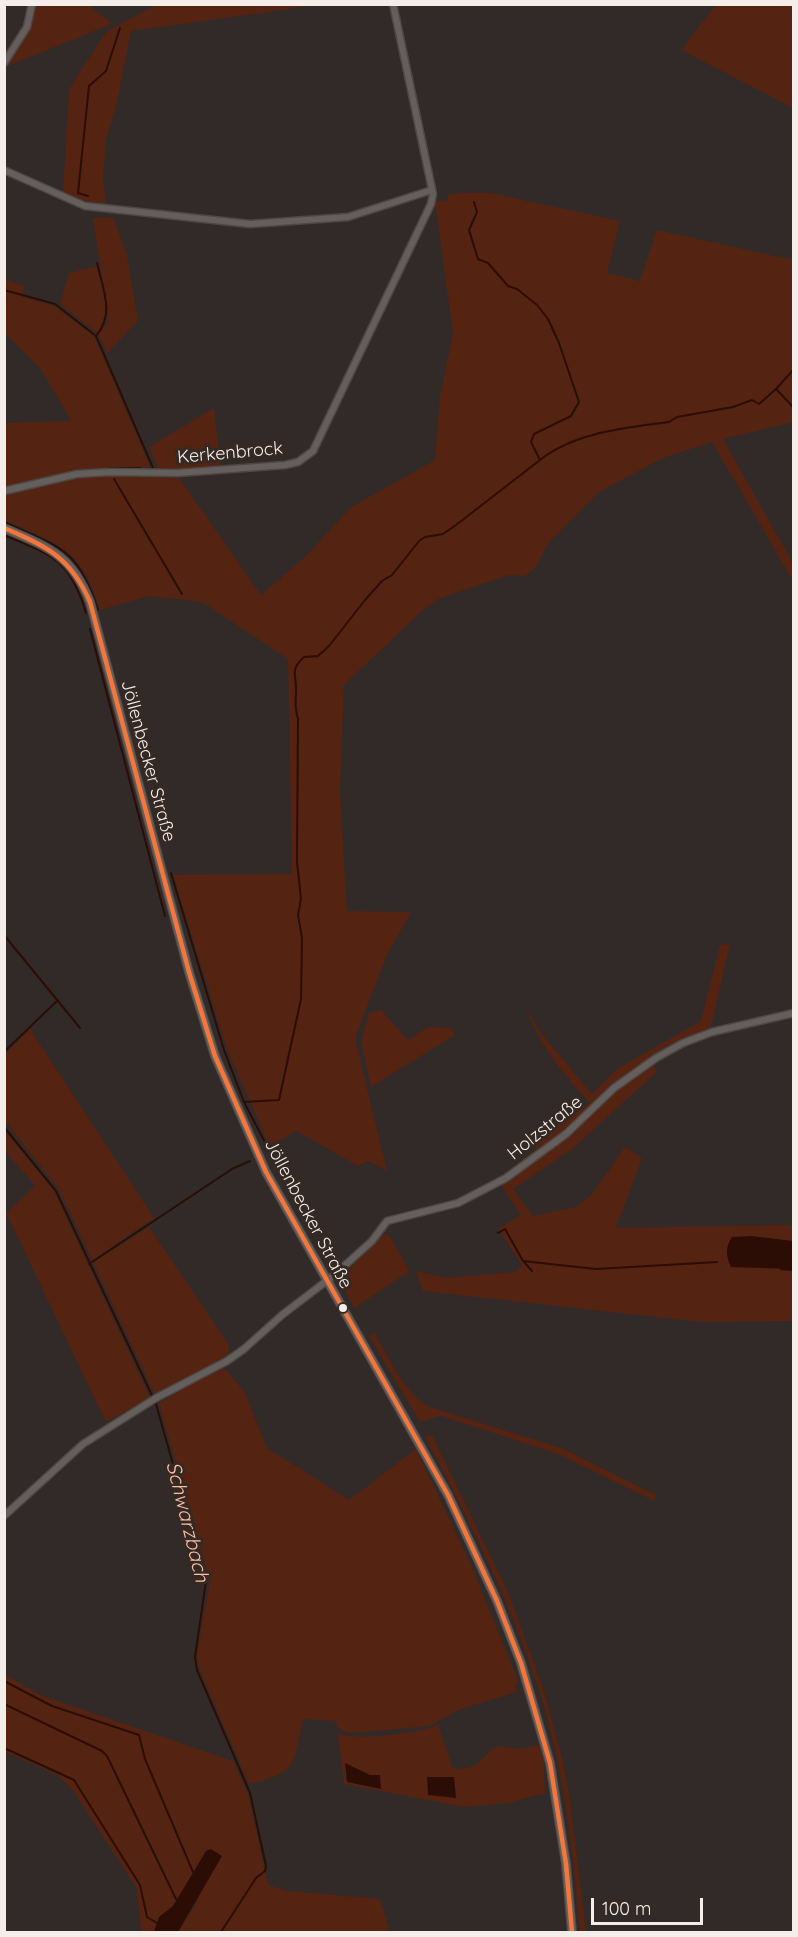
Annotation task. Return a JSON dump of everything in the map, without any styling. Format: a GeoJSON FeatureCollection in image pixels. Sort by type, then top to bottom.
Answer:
{"type":"FeatureCollection","features":[{"type":"Feature","properties":{"kind":"street"},"geometry":{"type":"LineString","coordinates":[[4,63],[27,27],[32,4]]}},
{"type":"Feature","properties":{"kind":"street","name":"Kerkenbrock"},"geometry":{"type":"LineString","coordinates":[[4,491],[77,474],[226,471],[285,465],[306,457],[313,451],[431,204],[432,190],[393,4]]}},
{"type":"Feature","properties":{"kind":"street"},"geometry":{"type":"LineString","coordinates":[[4,170],[85,206],[250,224],[348,217],[432,190]]}},
{"type":"Feature","properties":{"kind":"street","name":"Jöllenbecker Straße"},"geometry":{"type":"LineString","coordinates":[[4,528],[44,545],[63,558],[74,569],[85,589],[189,972],[215,1056],[266,1172],[448,1495],[510,1634],[530,1691],[550,1763],[566,1864],[572,1932]]}},
{"type":"Feature","properties":{"kind":"street","name":"Holzstraße"},"geometry":{"type":"LineString","coordinates":[[4,1516],[83,1444],[149,1402],[227,1361],[372,1241],[387,1221],[458,1203],[506,1178],[566,1134],[614,1088],[656,1058],[712,1032],[794,1012]]}},
{"type":"Feature","properties":{"kind":"shaded area"},"geometry":{"type":"Polygon","coordinates":[[[35,5],[89,5],[112,24],[5,67],[29,28],[35,5]]]}},
{"type":"Feature","properties":{"kind":"shaded area"},"geometry":{"type":"Polygon","coordinates":[[[156,5],[318,5],[131,31],[117,102],[106,140],[103,178],[106,204],[84,201],[63,192],[69,89],[106,32],[156,5]]]}},
{"type":"Feature","properties":{"kind":"shaded area"},"geometry":{"type":"Polygon","coordinates":[[[716,5],[793,5],[793,108],[681,50],[716,5]]]}},
{"type":"Feature","properties":{"kind":"shaded area"},"geometry":{"type":"Polygon","coordinates":[[[491,193],[620,221],[607,273],[640,281],[657,230],[793,260],[793,422],[723,439],[793,563],[793,581],[712,442],[663,458],[599,492],[549,542],[535,568],[525,576],[509,575],[438,599],[422,611],[344,685],[340,792],[347,911],[411,912],[387,955],[356,1035],[387,1171],[368,1161],[358,1166],[296,1131],[270,1147],[227,1049],[173,875],[292,874],[288,659],[202,602],[149,596],[100,610],[85,573],[66,551],[5,520],[5,423],[71,421],[41,369],[5,333],[4,279],[24,286],[22,297],[54,306],[94,336],[150,467],[107,467],[110,476],[179,478],[261,595],[306,556],[351,507],[435,460],[440,396],[453,334],[435,202],[448,200],[448,195],[491,193]]]}},
{"type":"Feature","properties":{"kind":"shaded area"},"geometry":{"type":"Polygon","coordinates":[[[113,217],[127,255],[138,321],[107,353],[98,334],[108,322],[108,315],[93,218],[113,217]]]}},
{"type":"Feature","properties":{"kind":"shaded area"},"geometry":{"type":"Polygon","coordinates":[[[97,266],[106,310],[102,326],[97,333],[60,304],[69,273],[97,266]]]}},
{"type":"Feature","properties":{"kind":"shaded area"},"geometry":{"type":"Polygon","coordinates":[[[214,408],[221,468],[159,470],[149,447],[214,408]]]}},
{"type":"Feature","properties":{"kind":"shaded area"},"geometry":{"type":"Polygon","coordinates":[[[730,944],[711,1027],[650,1057],[657,1072],[571,1150],[513,1189],[533,1216],[576,1207],[592,1194],[625,1147],[642,1158],[616,1228],[793,1225],[793,1321],[701,1322],[423,1291],[416,1271],[447,1278],[516,1272],[522,1265],[498,1229],[521,1215],[501,1185],[540,1157],[533,1143],[590,1103],[552,1057],[524,1004],[540,1032],[592,1094],[617,1069],[701,1021],[720,945],[730,944]]]}},
{"type":"Feature","properties":{"kind":"shaded area"},"geometry":{"type":"Polygon","coordinates":[[[381,1010],[408,1040],[428,1027],[451,1028],[455,1035],[371,1087],[361,1042],[369,1013],[381,1010]]]}},
{"type":"Feature","properties":{"kind":"shaded area"},"geometry":{"type":"Polygon","coordinates":[[[30,1029],[154,1218],[92,1260],[59,1189],[5,1121],[5,1054],[30,1029]]]}},
{"type":"Feature","properties":{"kind":"shaded area"},"geometry":{"type":"Polygon","coordinates":[[[5,1131],[54,1191],[150,1398],[106,1422],[6,1213],[35,1186],[5,1151],[5,1131]]]}},
{"type":"Feature","properties":{"kind":"shaded area"},"geometry":{"type":"Polygon","coordinates":[[[149,1227],[229,1345],[228,1355],[155,1395],[93,1262],[149,1227]]]}},
{"type":"Feature","properties":{"kind":"shaded area"},"geometry":{"type":"Polygon","coordinates":[[[384,1234],[389,1235],[410,1271],[354,1308],[341,1282],[345,1273],[384,1234]]]}},
{"type":"Feature","properties":{"kind":"shaded area"},"geometry":{"type":"Polygon","coordinates":[[[752,1236],[793,1241],[793,1269],[731,1267],[727,1252],[732,1237],[752,1236]]]}},
{"type":"Feature","properties":{"kind":"shaded area"},"geometry":{"type":"Polygon","coordinates":[[[375,1333],[404,1382],[427,1406],[564,1449],[656,1495],[654,1501],[558,1454],[441,1416],[420,1422],[369,1336],[375,1333]]]}},
{"type":"Feature","properties":{"kind":"shaded area"},"geometry":{"type":"Polygon","coordinates":[[[224,1368],[244,1391],[267,1448],[349,1500],[416,1449],[472,1567],[518,1681],[515,1685],[517,1692],[458,1710],[431,1725],[420,1727],[348,1733],[337,1727],[336,1721],[303,1719],[295,1757],[291,1764],[277,1775],[249,1784],[200,1670],[197,1656],[210,1582],[159,1403],[188,1385],[224,1368]]]}},
{"type":"Feature","properties":{"kind":"shaded area"},"geometry":{"type":"Polygon","coordinates":[[[432,1435],[509,1594],[543,1688],[563,1762],[571,1807],[586,1932],[580,1932],[561,1780],[539,1690],[502,1592],[425,1436],[432,1435]]]}},
{"type":"Feature","properties":{"kind":"shaded area"},"geometry":{"type":"Polygon","coordinates":[[[4,1674],[40,1695],[233,1761],[248,1795],[268,1885],[288,1891],[380,1899],[390,1932],[178,1932],[198,1901],[178,1897],[168,1912],[159,1917],[154,1932],[141,1932],[137,1889],[74,1792],[58,1775],[5,1752],[4,1674]]]}},
{"type":"Feature","properties":{"kind":"shaded area"},"geometry":{"type":"Polygon","coordinates":[[[438,1725],[453,1769],[476,1765],[497,1746],[520,1749],[540,1745],[544,1764],[545,1793],[509,1803],[464,1807],[344,1784],[338,1734],[388,1735],[438,1725]]]}},
{"type":"Feature","properties":{"kind":"shaded area"},"geometry":{"type":"Polygon","coordinates":[[[345,1763],[370,1775],[380,1775],[381,1789],[347,1782],[345,1763]]]}},
{"type":"Feature","properties":{"kind":"shaded area"},"geometry":{"type":"Polygon","coordinates":[[[427,1777],[454,1777],[456,1798],[428,1795],[427,1777]]]}},
{"type":"Feature","properties":{"kind":"shaded area"},"geometry":{"type":"Polygon","coordinates":[[[211,1849],[222,1856],[178,1932],[154,1932],[159,1917],[173,1906],[206,1851],[211,1849]]]}},
{"type":"Feature","properties":{"kind":"waterway"},"geometry":{"type":"LineString","coordinates":[[88,196],[78,193],[89,86],[106,71],[120,28]]}},
{"type":"Feature","properties":{"kind":"waterway"},"geometry":{"type":"LineString","coordinates":[[269,1150],[244,1102],[279,1100],[301,999],[302,938],[298,915],[301,899],[297,862],[298,719],[295,669],[304,657],[318,656],[329,646],[365,600],[382,581],[392,575],[419,541],[425,537],[443,534],[540,460],[531,442],[534,434],[571,416],[579,402],[559,343],[548,319],[537,305],[517,289],[508,286],[488,263],[478,259],[469,230],[477,212],[474,202]]}},
{"type":"Feature","properties":{"kind":"waterway"},"geometry":{"type":"LineString","coordinates":[[96,336],[102,328],[106,310],[97,263]]}},
{"type":"Feature","properties":{"kind":"waterway"},"geometry":{"type":"LineString","coordinates":[[4,290],[55,304],[96,336],[153,468]]}},
{"type":"Feature","properties":{"kind":"waterway"},"geometry":{"type":"LineString","coordinates":[[776,389],[794,369]]}},
{"type":"Feature","properties":{"kind":"waterway"},"geometry":{"type":"LineString","coordinates":[[540,460],[569,443],[585,437],[669,422],[677,417],[733,407],[752,400],[759,404],[776,389],[794,408]]}},
{"type":"Feature","properties":{"kind":"waterway"},"geometry":{"type":"LineString","coordinates":[[108,468],[140,468]]}},
{"type":"Feature","properties":{"kind":"waterway"},"geometry":{"type":"LineString","coordinates":[[114,479],[182,594]]}},
{"type":"Feature","properties":{"kind":"waterway"},"geometry":{"type":"LineString","coordinates":[[4,522],[53,545],[74,561],[90,589],[98,610]]}},
{"type":"Feature","properties":{"kind":"waterway"},"geometry":{"type":"LineString","coordinates":[[4,535],[35,548],[66,570],[80,595],[86,613]]}},
{"type":"Feature","properties":{"kind":"waterway"},"geometry":{"type":"LineString","coordinates":[[90,629],[165,916]]}},
{"type":"Feature","properties":{"kind":"waterway"},"geometry":{"type":"LineString","coordinates":[[171,873],[224,1050],[244,1102]]}},
{"type":"Feature","properties":{"kind":"waterway"},"geometry":{"type":"LineString","coordinates":[[4,935],[80,1028]]}},
{"type":"Feature","properties":{"kind":"waterway"},"geometry":{"type":"LineString","coordinates":[[4,1052],[58,1000]]}},
{"type":"Feature","properties":{"kind":"waterway","name":"Schwarzbach"},"geometry":{"type":"LineString","coordinates":[[4,1127],[56,1191],[156,1404],[206,1581],[195,1657],[197,1670],[250,1793],[266,1866],[265,1871],[256,1878],[221,1932]]}},
{"type":"Feature","properties":{"kind":"waterway"},"geometry":{"type":"LineString","coordinates":[[89,1264],[232,1169],[250,1161]]}},
{"type":"Feature","properties":{"kind":"waterway"},"geometry":{"type":"LineString","coordinates":[[498,1233],[505,1229],[523,1261],[596,1269],[717,1262]]}},
{"type":"Feature","properties":{"kind":"waterway"},"geometry":{"type":"LineString","coordinates":[[524,1262],[532,1271]]}},
{"type":"Feature","properties":{"kind":"waterway"},"geometry":{"type":"LineString","coordinates":[[781,1269],[794,1270]]}},
{"type":"Feature","properties":{"kind":"waterway"},"geometry":{"type":"LineString","coordinates":[[4,1681],[52,1706],[139,1735],[145,1759],[193,1872]]}},
{"type":"Feature","properties":{"kind":"waterway"},"geometry":{"type":"LineString","coordinates":[[4,1704],[102,1751],[107,1756],[176,1899]]}},
{"type":"Feature","properties":{"kind":"waterway"},"geometry":{"type":"LineString","coordinates":[[4,1748],[74,1780],[140,1885],[147,1917],[157,1923]]}},
{"type":"Feature","properties":{"kind":"transit line"},"geometry":{"type":"LineString","coordinates":[[4,528],[33,541],[56,555],[75,574],[90,602],[189,972],[215,1056],[266,1172],[448,1495],[497,1601],[521,1663],[550,1763],[566,1864],[572,1932]]}}]}
